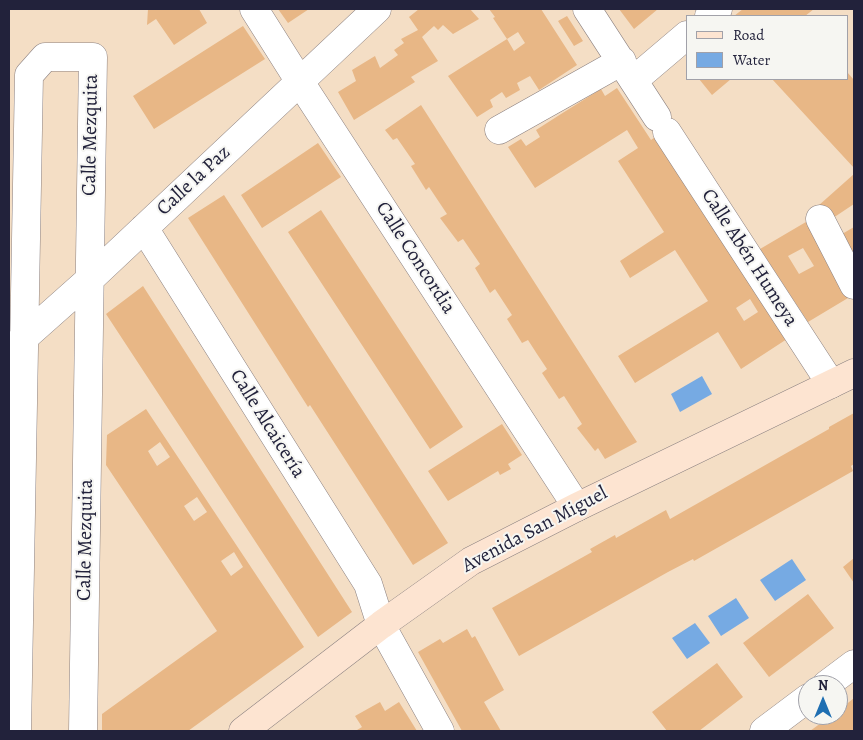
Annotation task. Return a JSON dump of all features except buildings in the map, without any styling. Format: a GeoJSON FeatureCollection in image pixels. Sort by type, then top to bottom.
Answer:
{"type":"FeatureCollection","features":[{"type":"Feature","properties":{"kind":"street","name":"Calle Concordia"},"geometry":{"type":"LineString","coordinates":[[254,9],[577,507]]}},
{"type":"Feature","properties":{"kind":"street","name":"Calle la Paz"},"geometry":{"type":"LineString","coordinates":[[17,345],[89,280],[377,9]]}},
{"type":"Feature","properties":{"kind":"street","name":"Calle Abén Humeya"},"geometry":{"type":"LineString","coordinates":[[587,9],[662,124],[843,378]]}},
{"type":"Feature","properties":{"kind":"street"},"geometry":{"type":"LineString","coordinates":[[499,130],[628,70],[686,36]]}},
{"type":"Feature","properties":{"kind":"street","name":"Calle Mezquita"},"geometry":{"type":"LineString","coordinates":[[18,731],[17,345],[29,75],[45,57],[93,57],[83,731]]}},
{"type":"Feature","properties":{"kind":"street"},"geometry":{"type":"LineString","coordinates":[[820,219],[854,285]]}},
{"type":"Feature","properties":{"kind":"street","name":"Calle Alcaicería"},"geometry":{"type":"LineString","coordinates":[[144,228],[368,584],[381,625],[440,731]]}},
{"type":"Feature","properties":{"kind":"street","name":"Avenida San Miguel"},"geometry":{"type":"LineString","coordinates":[[243,731],[381,625],[471,561],[577,507],[843,378]]}},
{"type":"Feature","properties":{"kind":"street"},"geometry":{"type":"LineString","coordinates":[[839,675],[854,664]]}},
{"type":"Feature","properties":{"kind":"street"},"geometry":{"type":"LineString","coordinates":[[764,731],[798,706]]}},
{"type":"Feature","properties":{"kind":"water"},"geometry":{"type":"Polygon","coordinates":[[[702,376],[712,394],[680,412],[671,394],[702,376]]]}},
{"type":"Feature","properties":{"kind":"water"},"geometry":{"type":"Polygon","coordinates":[[[792,559],[806,580],[775,601],[760,580],[792,559]]]}},
{"type":"Feature","properties":{"kind":"water"},"geometry":{"type":"Polygon","coordinates":[[[736,598],[749,618],[721,636],[708,616],[736,598]]]}},
{"type":"Feature","properties":{"kind":"water"},"geometry":{"type":"Polygon","coordinates":[[[695,623],[710,643],[687,659],[672,638],[695,623]]]}}]}
